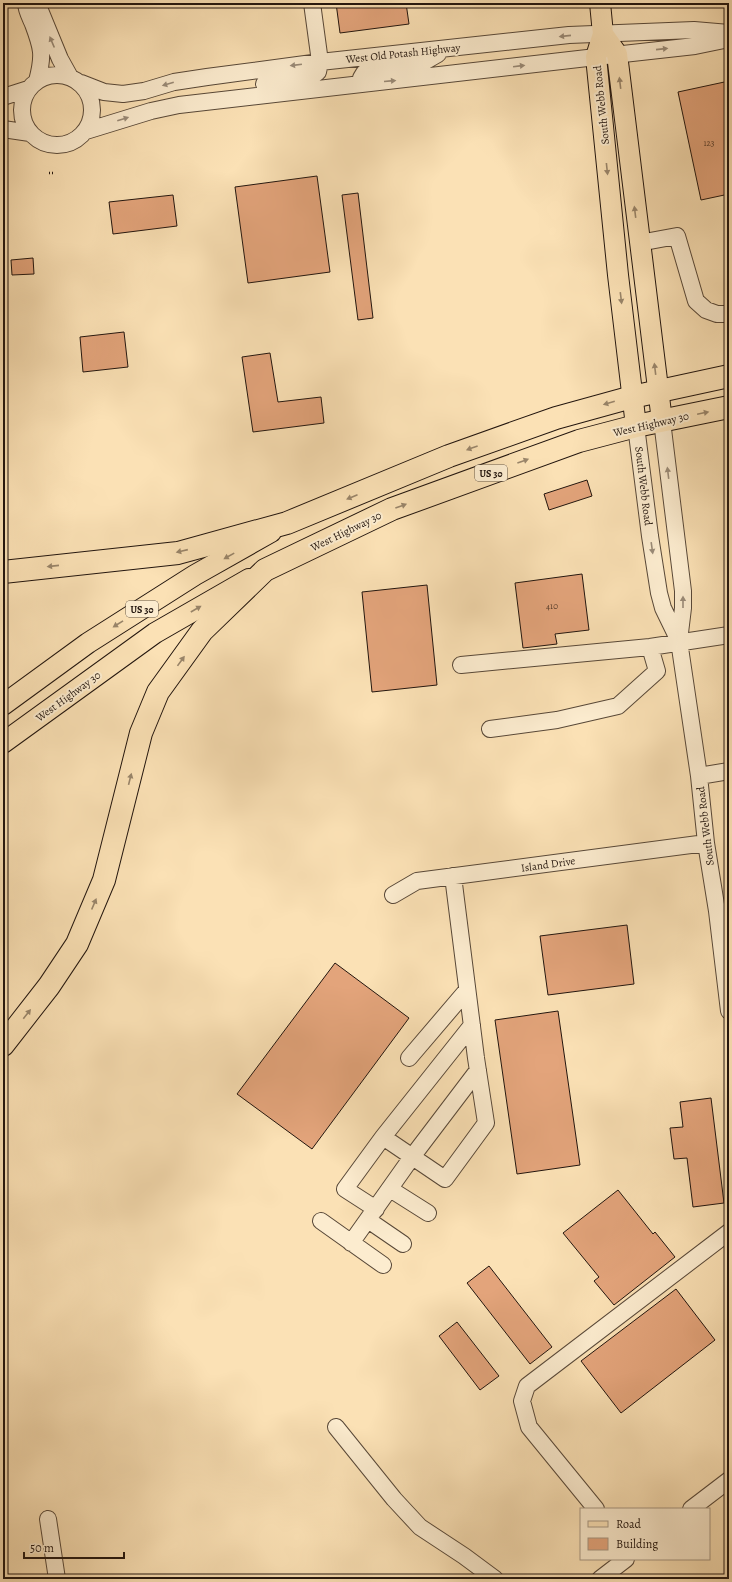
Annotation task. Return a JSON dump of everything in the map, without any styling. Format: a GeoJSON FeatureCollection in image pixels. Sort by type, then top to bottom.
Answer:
{"type":"FeatureCollection","features":[{"type":"Feature","properties":{"kind":"highway","name":"US 30"},"geometry":{"type":"LineString","coordinates":[[287,523],[449,456],[556,418],[632,397],[729,376]]}},
{"type":"Feature","properties":{"kind":"highway","name":"West Highway 30"},"geometry":{"type":"LineString","coordinates":[[265,570],[392,509],[579,441],[636,426],[729,407]]}},
{"type":"Feature","properties":{"kind":"highway"},"geometry":{"type":"LineString","coordinates":[[3,572],[178,553],[287,523]]}},
{"type":"Feature","properties":{"kind":"highway"},"geometry":{"type":"LineString","coordinates":[[3,1045],[49,986],[77,944],[104,880],[141,732],[158,692],[202,632],[265,570]]}},
{"type":"Feature","properties":{"kind":"main road"},"geometry":{"type":"LineString","coordinates":[[600,3],[604,34]]}},
{"type":"Feature","properties":{"kind":"main road","name":"South Webb Road"},"geometry":{"type":"LineString","coordinates":[[604,34],[617,54],[662,421]]}},
{"type":"Feature","properties":{"kind":"main road","name":"South Webb Road"},"geometry":{"type":"LineString","coordinates":[[604,34],[596,58],[618,275],[636,426]]}},
{"type":"Feature","properties":{"kind":"main road","name":"US 30"},"geometry":{"type":"LineString","coordinates":[[3,705],[88,643],[194,575],[287,523]]}},
{"type":"Feature","properties":{"kind":"main road","name":"West Highway 30"},"geometry":{"type":"LineString","coordinates":[[3,743],[155,632],[265,570]]}},
{"type":"Feature","properties":{"kind":"street"},"geometry":{"type":"LineString","coordinates":[[26,3],[39,42],[42,61],[33,85],[23,99],[22,111],[24,123],[30,133],[45,144],[60,146],[74,141],[86,131],[151,110],[179,105],[596,58],[617,54],[695,46],[729,39]]}},
{"type":"Feature","properties":{"kind":"street"},"geometry":{"type":"LineString","coordinates":[[37,3],[60,59],[90,96],[93,111],[91,121],[86,131]]}},
{"type":"Feature","properties":{"kind":"street"},"geometry":{"type":"LineString","coordinates":[[209,102],[234,89],[311,77],[318,72],[320,62],[312,3]]}},
{"type":"Feature","properties":{"kind":"street","name":"West Old Potash Highway"},"geometry":{"type":"LineString","coordinates":[[76,80],[104,92],[123,94],[174,82],[320,62],[568,35],[694,30],[729,33]]}},
{"type":"Feature","properties":{"kind":"street"},"geometry":{"type":"LineString","coordinates":[[361,84],[361,78],[364,73],[424,62],[448,49]]}},
{"type":"Feature","properties":{"kind":"street"},"geometry":{"type":"LineString","coordinates":[[3,97],[33,85],[47,76],[59,74],[76,80]]}},
{"type":"Feature","properties":{"kind":"street"},"geometry":{"type":"LineString","coordinates":[[3,129],[30,133]]}},
{"type":"Feature","properties":{"kind":"street"},"geometry":{"type":"LineString","coordinates":[[639,243],[678,236],[696,301],[706,310],[717,314],[729,314]]}},
{"type":"Feature","properties":{"kind":"street","name":"South Webb Road"},"geometry":{"type":"LineString","coordinates":[[662,421],[682,591],[683,608],[679,641],[699,776],[706,842],[723,911],[729,1011]]}},
{"type":"Feature","properties":{"kind":"street","name":"South Webb Road"},"geometry":{"type":"LineString","coordinates":[[636,426],[659,593],[663,608],[679,641]]}},
{"type":"Feature","properties":{"kind":"street"},"geometry":{"type":"LineString","coordinates":[[461,665],[650,647],[679,641],[729,634]]}},
{"type":"Feature","properties":{"kind":"street"},"geometry":{"type":"LineString","coordinates":[[490,730],[557,720],[618,706],[657,671],[650,647]]}},
{"type":"Feature","properties":{"kind":"street"},"geometry":{"type":"LineString","coordinates":[[699,776],[729,771]]}},
{"type":"Feature","properties":{"kind":"street","name":"Island Drive"},"geometry":{"type":"LineString","coordinates":[[393,895],[417,881],[706,842]]}},
{"type":"Feature","properties":{"kind":"street"},"geometry":{"type":"LineString","coordinates":[[383,1137],[445,1179],[486,1123],[467,990],[453,876]]}},
{"type":"Feature","properties":{"kind":"street"},"geometry":{"type":"LineString","coordinates":[[409,1058],[467,990]]}},
{"type":"Feature","properties":{"kind":"street"},"geometry":{"type":"LineString","coordinates":[[404,1244],[345,1189],[383,1137],[472,1025]]}},
{"type":"Feature","properties":{"kind":"street"},"geometry":{"type":"LineString","coordinates":[[352,1243],[412,1157],[478,1070]]}},
{"type":"Feature","properties":{"kind":"street"},"geometry":{"type":"LineString","coordinates":[[390,1189],[428,1213]]}},
{"type":"Feature","properties":{"kind":"street"},"geometry":{"type":"LineString","coordinates":[[321,1221],[384,1265]]}},
{"type":"Feature","properties":{"kind":"street"},"geometry":{"type":"LineString","coordinates":[[595,1508],[529,1427],[522,1401],[527,1386],[729,1232]]}},
{"type":"Feature","properties":{"kind":"street"},"geometry":{"type":"LineString","coordinates":[[336,1427],[394,1499],[420,1527],[464,1556],[495,1579]]}},
{"type":"Feature","properties":{"kind":"street"},"geometry":{"type":"LineString","coordinates":[[692,1508],[729,1480]]}},
{"type":"Feature","properties":{"kind":"street"},"geometry":{"type":"LineString","coordinates":[[48,1518],[57,1579]]}},
{"type":"Feature","properties":{"kind":"street"},"geometry":{"type":"LineString","coordinates":[[600,1579],[625,1560]]}},
{"type":"Feature","properties":{"kind":"path"},"geometry":{"type":"LineString","coordinates":[[49,173],[54,173]]}},
{"type":"Feature","properties":{"kind":"building"},"geometry":{"type":"Polygon","coordinates":[[[336,3],[406,3],[409,24],[340,33],[336,3]]]}},
{"type":"Feature","properties":{"kind":"building"},"geometry":{"type":"Polygon","coordinates":[[[729,81],[729,194],[701,200],[678,92],[729,81]]]}},
{"type":"Feature","properties":{"kind":"building"},"geometry":{"type":"Polygon","coordinates":[[[317,176],[330,272],[248,283],[235,187],[317,176]]]}},
{"type":"Feature","properties":{"kind":"building"},"geometry":{"type":"Polygon","coordinates":[[[358,193],[373,318],[358,320],[342,195],[358,193]]]}},
{"type":"Feature","properties":{"kind":"building"},"geometry":{"type":"Polygon","coordinates":[[[173,195],[177,226],[113,234],[109,202],[173,195]]]}},
{"type":"Feature","properties":{"kind":"building"},"geometry":{"type":"Polygon","coordinates":[[[33,258],[34,274],[12,275],[11,260],[33,258]]]}},
{"type":"Feature","properties":{"kind":"building"},"geometry":{"type":"Polygon","coordinates":[[[124,332],[128,367],[83,372],[80,337],[124,332]]]}},
{"type":"Feature","properties":{"kind":"building"},"geometry":{"type":"Polygon","coordinates":[[[270,353],[278,402],[321,397],[324,423],[253,432],[242,357],[270,353]]]}},
{"type":"Feature","properties":{"kind":"building"},"geometry":{"type":"Polygon","coordinates":[[[587,480],[592,496],[549,510],[544,494],[587,480]]]}},
{"type":"Feature","properties":{"kind":"building"},"geometry":{"type":"Polygon","coordinates":[[[582,574],[589,630],[555,634],[557,644],[523,648],[515,583],[582,574]]]}},
{"type":"Feature","properties":{"kind":"building"},"geometry":{"type":"Polygon","coordinates":[[[427,585],[437,685],[372,692],[362,592],[427,585]]]}},
{"type":"Feature","properties":{"kind":"building"},"geometry":{"type":"Polygon","coordinates":[[[627,925],[634,984],[548,995],[540,936],[627,925]]]}},
{"type":"Feature","properties":{"kind":"building"},"geometry":{"type":"Polygon","coordinates":[[[335,963],[409,1018],[312,1149],[237,1094],[335,963]]]}},
{"type":"Feature","properties":{"kind":"building"},"geometry":{"type":"Polygon","coordinates":[[[558,1011],[580,1165],[517,1174],[495,1020],[558,1011]]]}},
{"type":"Feature","properties":{"kind":"building"},"geometry":{"type":"Polygon","coordinates":[[[711,1098],[724,1203],[693,1207],[687,1158],[674,1159],[670,1128],[683,1127],[680,1102],[711,1098]]]}},
{"type":"Feature","properties":{"kind":"building"},"geometry":{"type":"Polygon","coordinates":[[[618,1190],[653,1234],[655,1232],[675,1257],[614,1305],[594,1281],[599,1277],[563,1233],[618,1190]]]}},
{"type":"Feature","properties":{"kind":"building"},"geometry":{"type":"Polygon","coordinates":[[[489,1266],[552,1347],[530,1364],[467,1283],[489,1266]]]}},
{"type":"Feature","properties":{"kind":"building"},"geometry":{"type":"Polygon","coordinates":[[[676,1289],[715,1340],[621,1413],[581,1361],[676,1289]]]}},
{"type":"Feature","properties":{"kind":"building"},"geometry":{"type":"Polygon","coordinates":[[[457,1322],[499,1376],[480,1390],[439,1336],[457,1322]]]}},
{"type":"Feature","properties":{"kind":"railway"},"geometry":{"type":"LineString","coordinates":[[726,1579],[729,1576]]}}]}
